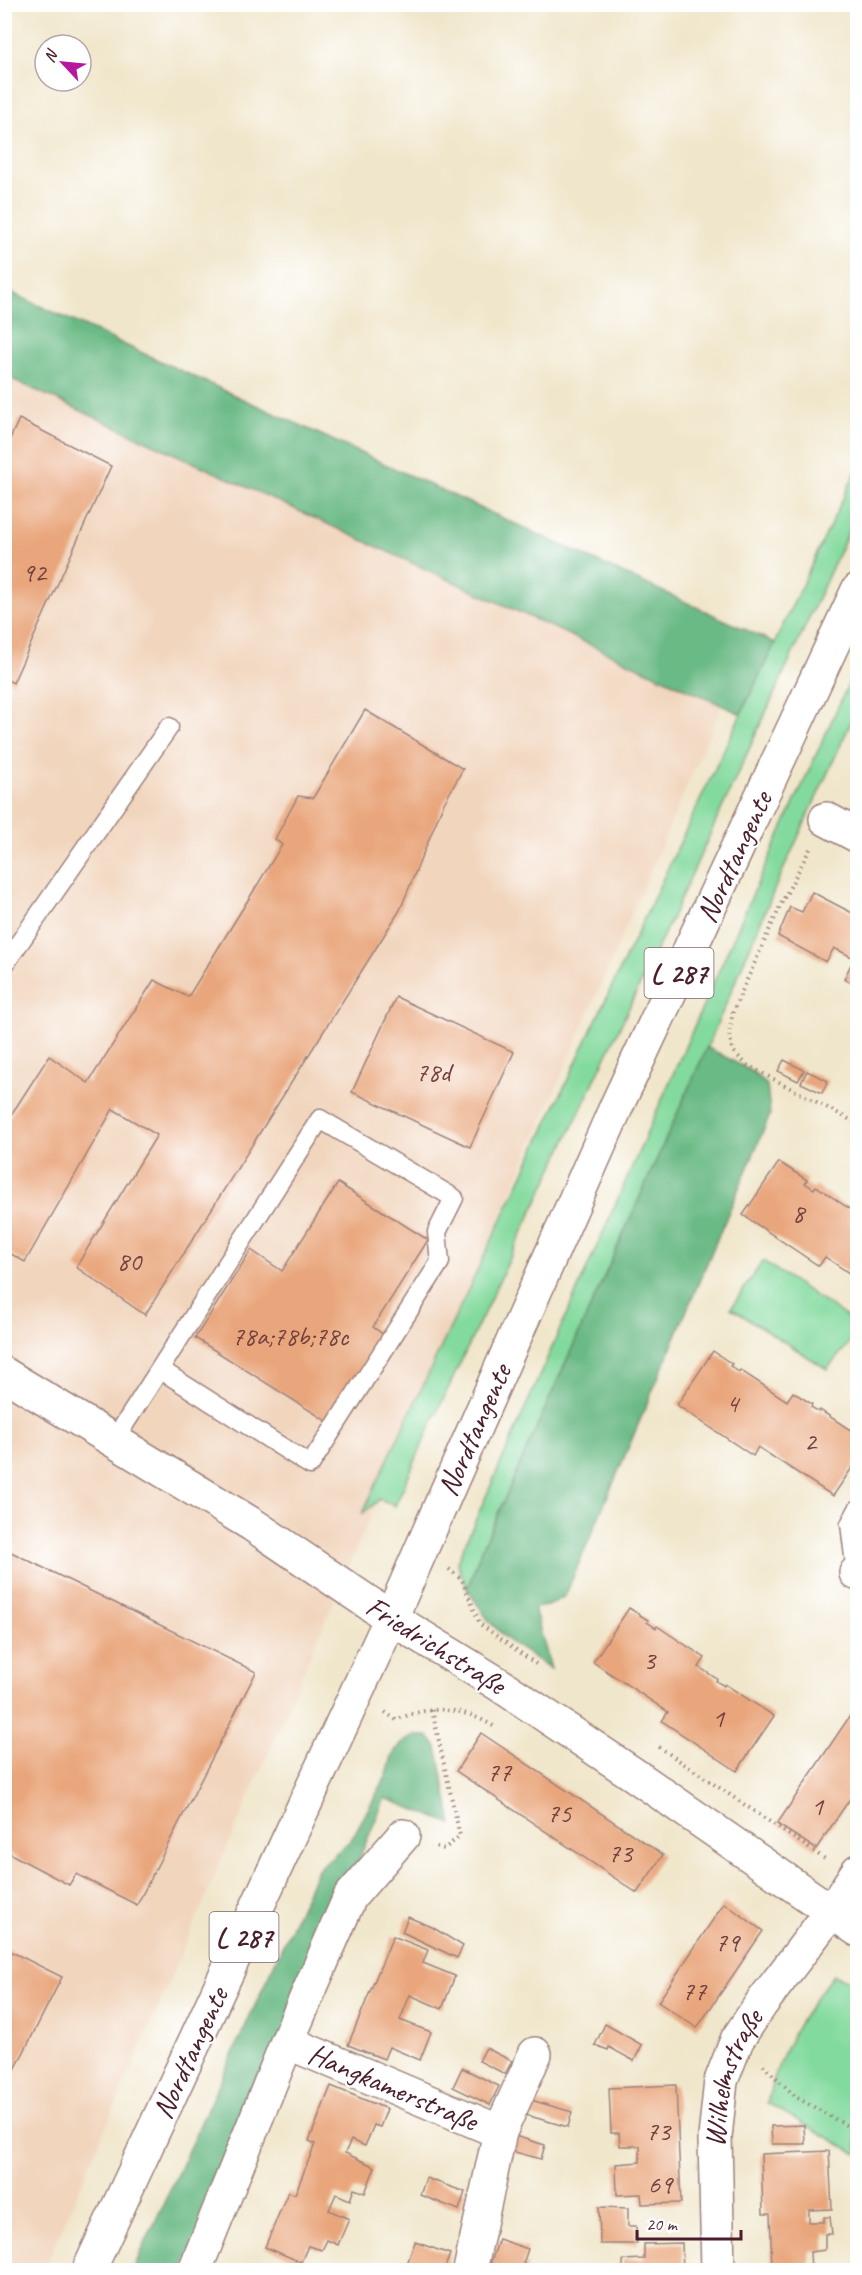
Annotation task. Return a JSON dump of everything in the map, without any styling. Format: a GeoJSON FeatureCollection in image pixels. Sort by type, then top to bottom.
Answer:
{"type":"FeatureCollection","features":[{"type":"Feature","properties":{"kind":"street","name":"Nordtangente"},"geometry":{"type":"LineString","coordinates":[[89,2271],[391,1618],[617,1105],[858,590]]}},
{"type":"Feature","properties":{"kind":"street"},"geometry":{"type":"LineString","coordinates":[[826,819],[858,836]]}},
{"type":"Feature","properties":{"kind":"street","name":"Friedrichstraße"},"geometry":{"type":"LineString","coordinates":[[4,1374],[115,1439],[253,1525],[391,1618],[500,1685],[858,1930]]}},
{"type":"Feature","properties":{"kind":"street","name":"Hangkamerstraße"},"geometry":{"type":"LineString","coordinates":[[195,2271],[287,2042],[350,1897],[403,1836]]}},
{"type":"Feature","properties":{"kind":"street","name":"Wilhelmstraße"},"geometry":{"type":"LineString","coordinates":[[718,2271],[715,2138],[721,2081],[737,2040],[761,2004],[831,1912],[855,1875]]}},
{"type":"Feature","properties":{"kind":"street","name":"Hangkamerstraße"},"geometry":{"type":"LineString","coordinates":[[287,2042],[500,2132]]}},
{"type":"Feature","properties":{"kind":"street","name":"Hangkamerstraße"},"geometry":{"type":"LineString","coordinates":[[470,2271],[500,2132],[535,2054]]}},
{"type":"Feature","properties":{"kind":"lane"},"geometry":{"type":"LineString","coordinates":[[4,965],[169,727]]}},
{"type":"Feature","properties":{"kind":"lane"},"geometry":{"type":"LineString","coordinates":[[115,1439],[320,1119],[454,1198],[436,1232],[440,1262],[310,1465],[161,1370]]}},
{"type":"Feature","properties":{"kind":"lane"},"geometry":{"type":"LineString","coordinates":[[857,1574],[850,1524],[858,1509]]}},
{"type":"Feature","properties":{"kind":"path"},"geometry":{"type":"LineString","coordinates":[[826,819],[782,902],[734,1011],[729,1034],[733,1051],[747,1065],[858,1125]]}},
{"type":"Feature","properties":{"kind":"path"},"geometry":{"type":"LineString","coordinates":[[423,1546],[462,1580],[480,1624],[538,1666]]}},
{"type":"Feature","properties":{"kind":"path"},"geometry":{"type":"LineString","coordinates":[[357,1691],[396,1720],[407,1715],[432,1710],[465,1712],[502,1731]]}},
{"type":"Feature","properties":{"kind":"path"},"geometry":{"type":"LineString","coordinates":[[403,1836],[444,1849],[460,1836],[432,1710]]}},
{"type":"Feature","properties":{"kind":"path"},"geometry":{"type":"LineString","coordinates":[[650,1741],[855,1875]]}},
{"type":"Feature","properties":{"kind":"path"},"geometry":{"type":"LineString","coordinates":[[737,2040],[796,2097],[858,2132]]}},
{"type":"Feature","properties":{"kind":"shaded area"},"geometry":{"type":"Polygon","coordinates":[[[5,376],[722,705],[44,2270],[5,2270],[5,376]]]}},
{"type":"Feature","properties":{"kind":"green space"},"geometry":{"type":"Polygon","coordinates":[[[5,290],[775,643],[741,714],[5,376],[5,290]]]}},
{"type":"Feature","properties":{"kind":"green space"},"geometry":{"type":"Polygon","coordinates":[[[857,469],[857,513],[674,913],[435,1416],[395,1506],[380,1499],[362,1514],[857,469]]]}},
{"type":"Feature","properties":{"kind":"green space"},"geometry":{"type":"Polygon","coordinates":[[[857,665],[857,709],[778,881],[707,1048],[479,1556],[467,1589],[457,1562],[755,889],[857,665]]]}},
{"type":"Feature","properties":{"kind":"green space"},"geometry":{"type":"Polygon","coordinates":[[[707,1047],[753,1072],[767,1085],[770,1115],[565,1596],[547,1606],[534,1608],[551,1669],[510,1642],[489,1621],[467,1589],[479,1556],[707,1047]]]}},
{"type":"Feature","properties":{"kind":"green space"},"geometry":{"type":"Polygon","coordinates":[[[763,1261],[857,1324],[857,1334],[827,1369],[731,1308],[763,1261]]]}},
{"type":"Feature","properties":{"kind":"green space"},"geometry":{"type":"Polygon","coordinates":[[[413,1736],[428,1736],[437,1747],[452,1824],[385,1798],[183,2270],[133,2270],[318,1869],[351,1840],[387,1775],[392,1756],[401,1744],[413,1736]]]}},
{"type":"Feature","properties":{"kind":"green space"},"geometry":{"type":"Polygon","coordinates":[[[833,1975],[857,1984],[857,2154],[767,2103],[792,2035],[833,1975]]]}},
{"type":"Feature","properties":{"kind":"building"},"geometry":{"type":"Polygon","coordinates":[[[19,419],[111,466],[13,683],[4,678],[4,452],[19,419]]]}},
{"type":"Feature","properties":{"kind":"building"},"geometry":{"type":"Polygon","coordinates":[[[365,710],[463,769],[443,805],[400,910],[145,1315],[76,1267],[157,1135],[113,1109],[25,1262],[4,1250],[4,1126],[49,1056],[88,1083],[154,980],[188,997],[282,845],[275,839],[298,796],[313,798],[365,710]]]}},
{"type":"Feature","properties":{"kind":"building"},"geometry":{"type":"Polygon","coordinates":[[[812,892],[858,916],[858,986],[844,979],[854,958],[834,948],[826,962],[778,936],[790,907],[802,912],[812,892]]]}},
{"type":"Feature","properties":{"kind":"building"},"geometry":{"type":"Polygon","coordinates":[[[396,997],[514,1052],[470,1147],[352,1092],[396,997]]]}},
{"type":"Feature","properties":{"kind":"building"},"geometry":{"type":"Polygon","coordinates":[[[784,1060],[804,1070],[798,1081],[778,1071],[784,1060]]]}},
{"type":"Feature","properties":{"kind":"building"},"geometry":{"type":"Polygon","coordinates":[[[807,1071],[828,1081],[822,1093],[801,1083],[807,1071]]]}},
{"type":"Feature","properties":{"kind":"building"},"geometry":{"type":"Polygon","coordinates":[[[779,1162],[807,1180],[805,1183],[814,1189],[816,1186],[854,1212],[858,1205],[858,1279],[825,1257],[819,1266],[743,1215],[779,1162]]]}},
{"type":"Feature","properties":{"kind":"building"},"geometry":{"type":"Polygon","coordinates":[[[338,1183],[428,1240],[373,1327],[384,1335],[328,1422],[195,1338],[251,1250],[282,1271],[338,1183]]]}},
{"type":"Feature","properties":{"kind":"building"},"geometry":{"type":"Polygon","coordinates":[[[713,1351],[732,1364],[730,1366],[739,1372],[740,1370],[787,1401],[793,1392],[812,1404],[811,1407],[819,1412],[820,1410],[858,1435],[858,1459],[833,1496],[758,1447],[753,1456],[677,1405],[713,1351]]]}},
{"type":"Feature","properties":{"kind":"building"},"geometry":{"type":"Polygon","coordinates":[[[5,1549],[256,1672],[137,1905],[76,1874],[69,1885],[5,1851],[5,1549]]]}},
{"type":"Feature","properties":{"kind":"building"},"geometry":{"type":"Polygon","coordinates":[[[629,1608],[656,1628],[657,1626],[705,1658],[699,1667],[717,1679],[716,1681],[724,1686],[725,1684],[774,1716],[737,1771],[662,1721],[668,1712],[593,1662],[629,1608]]]}},
{"type":"Feature","properties":{"kind":"building"},"geometry":{"type":"Polygon","coordinates":[[[858,1704],[858,1787],[816,1849],[777,1824],[858,1704]]]}},
{"type":"Feature","properties":{"kind":"building"},"geometry":{"type":"Polygon","coordinates":[[[481,1733],[663,1855],[637,1893],[456,1771],[481,1733]]]}},
{"type":"Feature","properties":{"kind":"building"},"geometry":{"type":"Polygon","coordinates":[[[724,1903],[763,1931],[697,2028],[658,2002],[724,1903]]]}},
{"type":"Feature","properties":{"kind":"building"},"geometry":{"type":"Polygon","coordinates":[[[408,1917],[432,1927],[463,1946],[457,1958],[402,1932],[408,1917]]]}},
{"type":"Feature","properties":{"kind":"building"},"geometry":{"type":"Polygon","coordinates":[[[393,1936],[428,1950],[423,1963],[455,1976],[442,2009],[410,1995],[400,2020],[431,2032],[420,2060],[389,2047],[384,2059],[348,2045],[393,1936]]]}},
{"type":"Feature","properties":{"kind":"building"},"geometry":{"type":"Polygon","coordinates":[[[4,1948],[62,1977],[4,2091],[4,1948]]]}},
{"type":"Feature","properties":{"kind":"building"},"geometry":{"type":"Polygon","coordinates":[[[605,2024],[642,2045],[634,2061],[609,2047],[608,2050],[595,2045],[605,2024]]]}},
{"type":"Feature","properties":{"kind":"building"},"geometry":{"type":"Polygon","coordinates":[[[486,2048],[512,2061],[505,2074],[479,2061],[486,2048]]]}},
{"type":"Feature","properties":{"kind":"building"},"geometry":{"type":"Polygon","coordinates":[[[462,2068],[499,2086],[490,2105],[453,2087],[462,2068]]]}},
{"type":"Feature","properties":{"kind":"building"},"geometry":{"type":"Polygon","coordinates":[[[676,2085],[681,2203],[642,2204],[641,2194],[617,2195],[616,2164],[640,2162],[640,2146],[620,2146],[619,2133],[611,2133],[609,2088],[676,2085]]]}},
{"type":"Feature","properties":{"kind":"building"},"geometry":{"type":"Polygon","coordinates":[[[331,2086],[387,2109],[380,2127],[374,2125],[365,2146],[351,2140],[345,2153],[375,2167],[365,2193],[354,2189],[350,2200],[336,2194],[329,2210],[349,2219],[338,2245],[327,2240],[322,2250],[308,2246],[301,2262],[265,2247],[288,2192],[295,2194],[315,2144],[309,2141],[331,2086]]]}},
{"type":"Feature","properties":{"kind":"building"},"geometry":{"type":"Polygon","coordinates":[[[531,2100],[572,2112],[568,2127],[526,2115],[531,2100]]]}},
{"type":"Feature","properties":{"kind":"building"},"geometry":{"type":"Polygon","coordinates":[[[804,2125],[805,2144],[772,2144],[771,2126],[804,2125]]]}},
{"type":"Feature","properties":{"kind":"building"},"geometry":{"type":"Polygon","coordinates":[[[515,2136],[545,2145],[541,2159],[511,2151],[515,2136]]]}},
{"type":"Feature","properties":{"kind":"building"},"geometry":{"type":"Polygon","coordinates":[[[829,2151],[832,2209],[809,2210],[809,2222],[824,2222],[824,2217],[830,2217],[832,2234],[825,2234],[825,2250],[810,2252],[811,2270],[766,2270],[766,2268],[772,2268],[770,2214],[763,2214],[761,2154],[829,2151]]]}},
{"type":"Feature","properties":{"kind":"building"},"geometry":{"type":"Polygon","coordinates":[[[426,2178],[465,2192],[459,2210],[420,2195],[426,2178]]]}},
{"type":"Feature","properties":{"kind":"building"},"geometry":{"type":"Polygon","coordinates":[[[599,2207],[628,2208],[628,2226],[636,2226],[637,2244],[600,2244],[599,2207]]]}},
{"type":"Feature","properties":{"kind":"building"},"geometry":{"type":"Polygon","coordinates":[[[499,2239],[528,2249],[523,2264],[528,2266],[527,2270],[488,2270],[499,2239]]]}},
{"type":"Feature","properties":{"kind":"building"},"geometry":{"type":"Polygon","coordinates":[[[415,2242],[450,2254],[444,2270],[427,2270],[407,2264],[415,2242]]]}},
{"type":"Feature","properties":{"kind":"building"},"geometry":{"type":"Polygon","coordinates":[[[682,2243],[683,2270],[623,2270],[623,2260],[644,2259],[644,2244],[682,2243]]]}}]}
